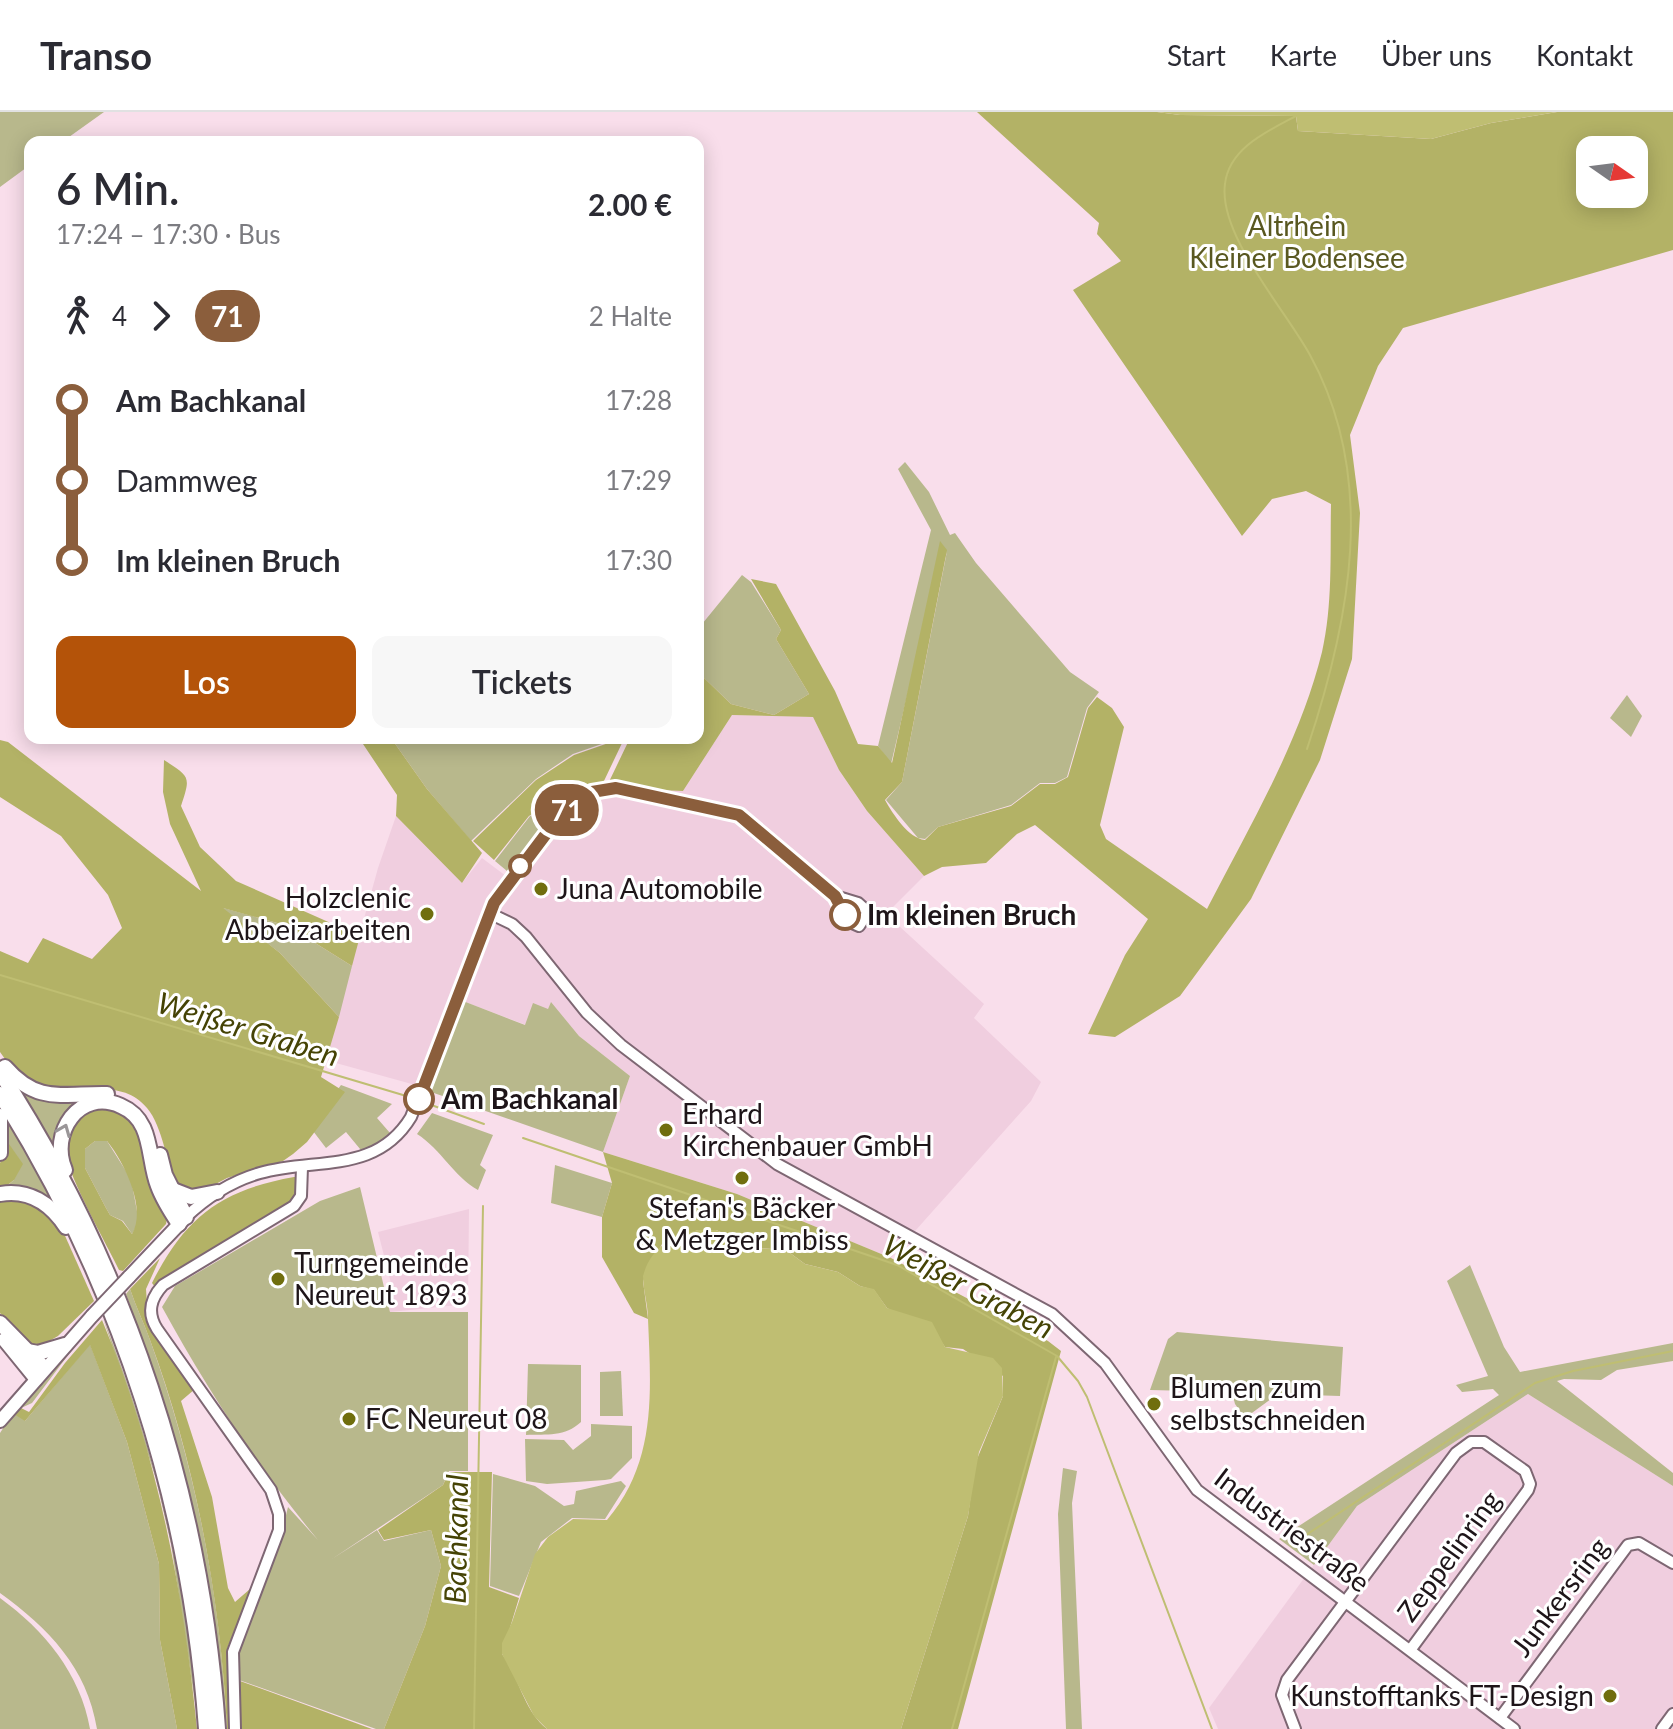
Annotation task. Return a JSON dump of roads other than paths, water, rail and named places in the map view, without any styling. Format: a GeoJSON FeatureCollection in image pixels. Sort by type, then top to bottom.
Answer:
{"type":"FeatureCollection","features":[{"type":"Feature","properties":{"kind":"highway"},"geometry":{"type":"LineString","coordinates":[[0,1063],[25,1086],[43,1094],[107,1094],[136,1105],[153,1127],[162,1166],[182,1221]]}},
{"type":"Feature","properties":{"kind":"highway"},"geometry":{"type":"LineString","coordinates":[[0,1072],[76,1204],[137,1348],[171,1453],[198,1567],[218,1729]]}},
{"type":"Feature","properties":{"kind":"highway"},"geometry":{"type":"LineString","coordinates":[[0,1094],[63,1204],[128,1356],[172,1505],[195,1629],[206,1729]]}},
{"type":"Feature","properties":{"kind":"highway"},"geometry":{"type":"LineString","coordinates":[[76,1204],[74,1189],[61,1158],[59,1144],[62,1130],[73,1114],[86,1106],[114,1103],[134,1115],[144,1129],[158,1188],[182,1221]]}},
{"type":"Feature","properties":{"kind":"highway"},"geometry":{"type":"LineString","coordinates":[[0,1116],[0,1153]]}},
{"type":"Feature","properties":{"kind":"highway"},"geometry":{"type":"LineString","coordinates":[[173,1190],[191,1197],[217,1192]]}},
{"type":"Feature","properties":{"kind":"highway"},"geometry":{"type":"LineString","coordinates":[[0,1194],[26,1195],[48,1205],[65,1225],[84,1262],[94,1274]]}},
{"type":"Feature","properties":{"kind":"highway"},"geometry":{"type":"LineString","coordinates":[[0,1323],[27,1351],[40,1373]]}},
{"type":"Feature","properties":{"kind":"highway"},"geometry":{"type":"LineString","coordinates":[[0,1333],[40,1373]]}},
{"type":"Feature","properties":{"kind":"highway"},"geometry":{"type":"LineString","coordinates":[[27,1351],[38,1353],[65,1345]]}},
{"type":"Feature","properties":{"kind":"main road"},"geometry":{"type":"LineString","coordinates":[[0,1421],[65,1345],[182,1221]]}},
{"type":"Feature","properties":{"kind":"street"},"geometry":{"type":"LineString","coordinates":[[182,1221],[217,1192],[260,1173],[344,1163],[374,1154],[403,1129],[418,1100],[489,913],[520,866],[558,820],[584,797],[606,788],[739,815],[835,896]]}},
{"type":"Feature","properties":{"kind":"street","name":"Industriestraße"},"geometry":{"type":"LineString","coordinates":[[489,913],[517,928],[597,1024],[777,1164],[1052,1314],[1105,1363],[1197,1490],[1347,1600],[1512,1728]]}},
{"type":"Feature","properties":{"kind":"street"},"geometry":{"type":"LineString","coordinates":[[235,1729],[233,1652],[277,1537],[279,1514],[271,1490],[157,1329],[151,1306],[163,1285],[294,1206],[301,1196],[302,1167]]}},
{"type":"Feature","properties":{"kind":"street","name":"Zeppelinring"},"geometry":{"type":"LineString","coordinates":[[1295,1729],[1284,1702],[1284,1687],[1465,1446],[1484,1442],[1525,1471],[1530,1484],[1528,1490],[1411,1649]]}},
{"type":"Feature","properties":{"kind":"street","name":"Junkersring"},"geometry":{"type":"LineString","coordinates":[[1500,1718],[1628,1545],[1639,1543],[1673,1563]]}},
{"type":"Feature","properties":{"kind":"street"},"geometry":{"type":"LineString","coordinates":[[1662,1729],[1673,1714]]}},
{"type":"Feature","properties":{"kind":"waterway"},"geometry":{"type":"LineString","coordinates":[[1296,116],[1262,135],[1242,151],[1228,171],[1225,184],[1232,226],[1242,248],[1310,355],[1331,402],[1344,451],[1350,500],[1350,550],[1345,601],[1335,651],[1307,749]]}},
{"type":"Feature","properties":{"kind":"waterway","name":"Weißer Graben"},"geometry":{"type":"LineString","coordinates":[[0,975],[413,1098]]}},
{"type":"Feature","properties":{"kind":"waterway","name":"Weißer Graben"},"geometry":{"type":"LineString","coordinates":[[423,1102],[484,1124]]}},
{"type":"Feature","properties":{"kind":"waterway","name":"Weißer Graben"},"geometry":{"type":"LineString","coordinates":[[523,1138],[897,1265],[1057,1356],[1087,1397],[1212,1729]]}},
{"type":"Feature","properties":{"kind":"waterway","name":"Bachkanal"},"geometry":{"type":"LineString","coordinates":[[474,1729],[483,1206]]}},
{"type":"Feature","properties":{"kind":"waterway"},"geometry":{"type":"LineString","coordinates":[[1291,1545],[1535,1383],[1573,1371],[1673,1351]]}},
{"type":"Feature","properties":{"kind":"waterway"},"geometry":{"type":"LineString","coordinates":[[952,1729],[1056,1357]]}},
{"type":"Feature","properties":{"kind":"place","name":"Juna Automobile"},"geometry":{"type":"Point","coordinates":[541,889]}},
{"type":"Feature","properties":{"kind":"place","name":"Holzclenic Abbeizarbeiten"},"geometry":{"type":"Point","coordinates":[427,914]}},
{"type":"Feature","properties":{"kind":"place","name":"Im kleinen Bruch"},"geometry":{"type":"Point","coordinates":[845,915]}},
{"type":"Feature","properties":{"kind":"place","name":"Am Bachkanal"},"geometry":{"type":"Point","coordinates":[419,1099]}},
{"type":"Feature","properties":{"kind":"place","name":"Erhard Kirchenbauer GmbH"},"geometry":{"type":"Point","coordinates":[666,1130]}},
{"type":"Feature","properties":{"kind":"place","name":"Stefan's Bäcker & Metzger Imbiss"},"geometry":{"type":"Point","coordinates":[742,1178]}},
{"type":"Feature","properties":{"kind":"place","name":"Turngemeinde Neureut 1893"},"geometry":{"type":"Point","coordinates":[278,1279]}},
{"type":"Feature","properties":{"kind":"place","name":"Blumen zum selbstschneiden"},"geometry":{"type":"Point","coordinates":[1154,1404]}},
{"type":"Feature","properties":{"kind":"place","name":"FC Neureut 08"},"geometry":{"type":"Point","coordinates":[349,1419]}},
{"type":"Feature","properties":{"kind":"place","name":"Kunstofftanks FT-Design"},"geometry":{"type":"Point","coordinates":[1610,1696]}},
{"type":"Feature","properties":{"kind":"park label","name":"Altrhein Kleiner Bodensee"},"geometry":{"type":"Point","coordinates":[1297,242]}}]}
